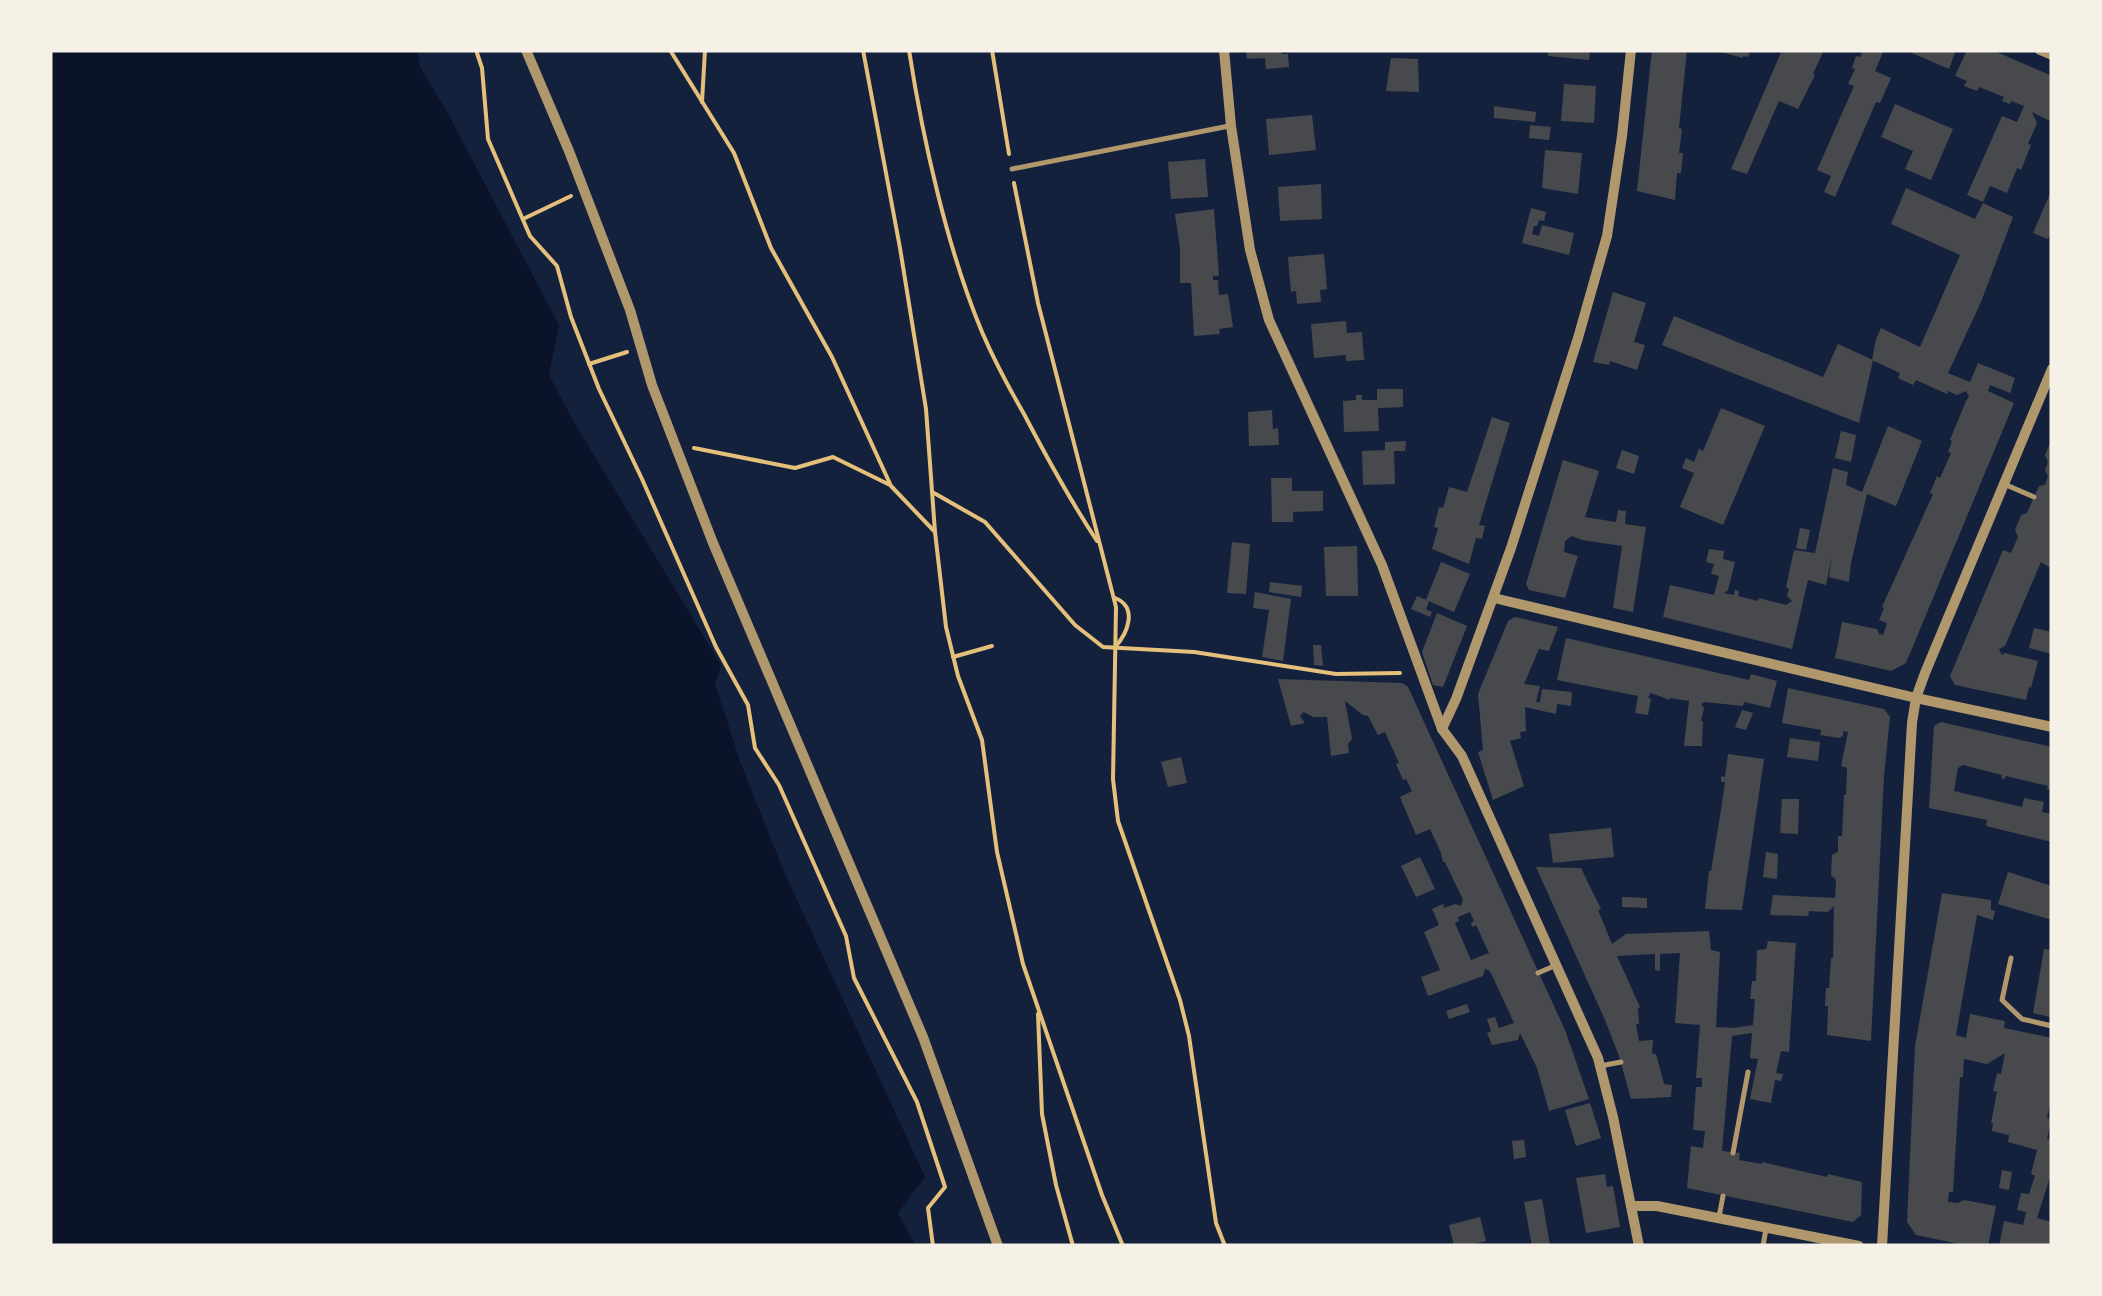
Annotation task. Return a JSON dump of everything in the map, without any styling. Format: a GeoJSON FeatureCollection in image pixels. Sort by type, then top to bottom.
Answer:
{"type":"FeatureCollection","features":[{"type":"Feature","properties":{"kind":"street"},"geometry":{"type":"LineString","coordinates":[[526,50],[630,310],[652,385],[675,444],[923,1037],[998,1246]]}},
{"type":"Feature","properties":{"kind":"street"},"geometry":{"type":"LineString","coordinates":[[1224,50],[1250,250],[1270,320],[1382,565],[1442,730],[1462,756],[1558,964],[1600,1066],[1639,1246]]}},
{"type":"Feature","properties":{"kind":"street"},"geometry":{"type":"LineString","coordinates":[[1442,730],[1494,598],[1607,236],[1631,50]]}},
{"type":"Feature","properties":{"kind":"street"},"geometry":{"type":"LineString","coordinates":[[2040,50],[2052,56]]}},
{"type":"Feature","properties":{"kind":"street"},"geometry":{"type":"LineString","coordinates":[[1882,1246],[1916,698],[2052,369]]}},
{"type":"Feature","properties":{"kind":"street"},"geometry":{"type":"LineString","coordinates":[[1494,598],[2052,727]]}},
{"type":"Feature","properties":{"kind":"street"},"geometry":{"type":"LineString","coordinates":[[1632,1206],[1658,1206],[1858,1246]]}},
{"type":"Feature","properties":{"kind":"lane"},"geometry":{"type":"LineString","coordinates":[[1012,170],[1231,126]]}},
{"type":"Feature","properties":{"kind":"lane"},"geometry":{"type":"LineString","coordinates":[[2004,484],[2034,497]]}},
{"type":"Feature","properties":{"kind":"lane"},"geometry":{"type":"LineString","coordinates":[[1429,734],[1442,730]]}},
{"type":"Feature","properties":{"kind":"lane"},"geometry":{"type":"LineString","coordinates":[[2011,958],[2002,1000],[2022,1018],[2052,1026]]}},
{"type":"Feature","properties":{"kind":"lane"},"geometry":{"type":"LineString","coordinates":[[1538,973],[1558,964]]}},
{"type":"Feature","properties":{"kind":"lane"},"geometry":{"type":"LineString","coordinates":[[1600,1066],[1621,1062]]}},
{"type":"Feature","properties":{"kind":"lane"},"geometry":{"type":"LineString","coordinates":[[1733,1153],[1748,1072]]}},
{"type":"Feature","properties":{"kind":"lane"},"geometry":{"type":"LineString","coordinates":[[1718,1219],[1723,1196]]}},
{"type":"Feature","properties":{"kind":"lane"},"geometry":{"type":"LineString","coordinates":[[1763,1246],[1766,1229]]}},
{"type":"Feature","properties":{"kind":"path"},"geometry":{"type":"LineString","coordinates":[[476,50],[482,68],[488,139],[530,236],[557,266],[589,364],[716,647],[748,705],[754,748],[779,785],[846,936],[854,978],[917,1102],[945,1187],[928,1208],[933,1246]]}},
{"type":"Feature","properties":{"kind":"path"},"geometry":{"type":"LineString","coordinates":[[670,50],[734,153],[771,248],[832,358],[891,486],[935,532]]}},
{"type":"Feature","properties":{"kind":"path"},"geometry":{"type":"LineString","coordinates":[[702,102],[705,50]]}},
{"type":"Feature","properties":{"kind":"path"},"geometry":{"type":"LineString","coordinates":[[864,50],[923,391],[946,626],[982,740],[997,852],[1023,964],[1123,1246]]}},
{"type":"Feature","properties":{"kind":"path"},"geometry":{"type":"LineString","coordinates":[[909,50],[940,196],[982,333],[1066,492],[1100,545]]}},
{"type":"Feature","properties":{"kind":"path"},"geometry":{"type":"LineString","coordinates":[[992,50],[1038,303],[1114,598],[1117,626],[1113,779],[1118,822],[1190,1036],[1216,1223],[1225,1246]]}},
{"type":"Feature","properties":{"kind":"path"},"geometry":{"type":"LineString","coordinates":[[522,219],[584,190]]}},
{"type":"Feature","properties":{"kind":"path"},"geometry":{"type":"LineString","coordinates":[[589,364],[641,348]]}},
{"type":"Feature","properties":{"kind":"path"},"geometry":{"type":"LineString","coordinates":[[675,444],[794,468],[833,457],[891,486]]}},
{"type":"Feature","properties":{"kind":"path"},"geometry":{"type":"LineString","coordinates":[[932,492],[985,522],[1075,625],[1104,647],[1194,652],[1336,674],[1400,673]]}},
{"type":"Feature","properties":{"kind":"path"},"geometry":{"type":"LineString","coordinates":[[1114,598],[1127,607],[1129,623],[1126,636],[1116,647]]}},
{"type":"Feature","properties":{"kind":"path"},"geometry":{"type":"LineString","coordinates":[[953,657],[992,646]]}},
{"type":"Feature","properties":{"kind":"path"},"geometry":{"type":"LineString","coordinates":[[1038,1011],[1042,1114],[1073,1246]]}},
{"type":"Feature","properties":{"kind":"water"},"geometry":{"type":"Polygon","coordinates":[[[50,50],[418,50],[420,67],[559,325],[549,375],[721,665],[715,684],[741,764],[785,874],[925,1177],[898,1213],[916,1246],[50,1246],[50,50]]]}},
{"type":"Feature","properties":{"kind":"building"},"geometry":{"type":"Polygon","coordinates":[[[1246,50],[1281,50],[1288,54],[1289,67],[1266,69],[1265,58],[1247,59],[1246,50]]]}},
{"type":"Feature","properties":{"kind":"building"},"geometry":{"type":"Polygon","coordinates":[[[1548,50],[1590,50],[1589,60],[1548,56],[1548,50]]]}},
{"type":"Feature","properties":{"kind":"building"},"geometry":{"type":"Polygon","coordinates":[[[1652,50],[1687,50],[1679,128],[1679,153],[1683,153],[1675,200],[1637,191],[1652,50]]]}},
{"type":"Feature","properties":{"kind":"building"},"geometry":{"type":"Polygon","coordinates":[[[1714,50],[1751,50],[1743,58],[1714,50]]]}},
{"type":"Feature","properties":{"kind":"building"},"geometry":{"type":"Polygon","coordinates":[[[1782,50],[1823,52],[1798,109],[1779,101],[1747,174],[1731,169],[1782,50]]]}},
{"type":"Feature","properties":{"kind":"building"},"geometry":{"type":"Polygon","coordinates":[[[1863,50],[1884,50],[1875,71],[1891,78],[1880,103],[1876,102],[1835,197],[1824,192],[1831,176],[1817,170],[1854,86],[1848,84],[1855,69],[1852,68],[1863,50]]]}},
{"type":"Feature","properties":{"kind":"building"},"geometry":{"type":"Polygon","coordinates":[[[1905,50],[1956,50],[1949,69],[1905,50]]]}},
{"type":"Feature","properties":{"kind":"building"},"geometry":{"type":"Polygon","coordinates":[[[1967,50],[1992,50],[2052,76],[2052,122],[2032,112],[2037,123],[2021,170],[2017,168],[2007,193],[1990,186],[1983,202],[1967,195],[2002,116],[2017,122],[2024,106],[2002,101],[2004,97],[1979,87],[1977,91],[1964,86],[1967,81],[1955,76],[1967,50]]]}},
{"type":"Feature","properties":{"kind":"building"},"geometry":{"type":"Polygon","coordinates":[[[1391,58],[1418,59],[1419,92],[1386,91],[1391,58]]]}},
{"type":"Feature","properties":{"kind":"building"},"geometry":{"type":"Polygon","coordinates":[[[1564,84],[1596,86],[1594,123],[1561,121],[1564,84]]]}},
{"type":"Feature","properties":{"kind":"building"},"geometry":{"type":"Polygon","coordinates":[[[1895,104],[1953,129],[1931,180],[1905,169],[1913,151],[1881,137],[1895,104]]]}},
{"type":"Feature","properties":{"kind":"building"},"geometry":{"type":"Polygon","coordinates":[[[1494,106],[1536,112],[1535,122],[1494,118],[1494,106]]]}},
{"type":"Feature","properties":{"kind":"building"},"geometry":{"type":"Polygon","coordinates":[[[1312,115],[1316,150],[1269,155],[1266,119],[1312,115]]]}},
{"type":"Feature","properties":{"kind":"building"},"geometry":{"type":"Polygon","coordinates":[[[1530,125],[1551,127],[1549,140],[1529,138],[1530,125]]]}},
{"type":"Feature","properties":{"kind":"building"},"geometry":{"type":"Polygon","coordinates":[[[1545,150],[1582,153],[1578,194],[1542,188],[1545,150]]]}},
{"type":"Feature","properties":{"kind":"building"},"geometry":{"type":"Polygon","coordinates":[[[1205,159],[1208,197],[1171,199],[1168,162],[1205,159]]]}},
{"type":"Feature","properties":{"kind":"building"},"geometry":{"type":"Polygon","coordinates":[[[1321,184],[1322,219],[1280,221],[1278,187],[1321,184]]]}},
{"type":"Feature","properties":{"kind":"building"},"geometry":{"type":"Polygon","coordinates":[[[1906,188],[1975,219],[1983,203],[2013,217],[1981,302],[1948,373],[1970,382],[1978,363],[2015,378],[2010,393],[1990,385],[1988,391],[2014,403],[1906,663],[1891,671],[1835,658],[1842,622],[1877,629],[1883,635],[1887,623],[1879,620],[1882,607],[1933,494],[1930,493],[1937,476],[1940,478],[1951,453],[1950,440],[1969,397],[1966,391],[1947,394],[1916,380],[1913,385],[1898,378],[1900,373],[1872,360],[1881,328],[1920,347],[1960,255],[1891,224],[1906,188]]]}},
{"type":"Feature","properties":{"kind":"building"},"geometry":{"type":"Polygon","coordinates":[[[2052,189],[2052,230],[2048,239],[2033,233],[2052,189]]]}},
{"type":"Feature","properties":{"kind":"building"},"geometry":{"type":"Polygon","coordinates":[[[1531,208],[1546,212],[1544,221],[1539,220],[1532,234],[1539,236],[1542,225],[1574,233],[1569,255],[1522,243],[1531,208]]]}},
{"type":"Feature","properties":{"kind":"building"},"geometry":{"type":"Polygon","coordinates":[[[1214,209],[1219,276],[1213,276],[1213,280],[1218,280],[1219,295],[1228,294],[1233,327],[1219,329],[1220,334],[1194,336],[1191,283],[1180,283],[1175,214],[1214,209]]]}},
{"type":"Feature","properties":{"kind":"building"},"geometry":{"type":"Polygon","coordinates":[[[1324,254],[1327,289],[1320,290],[1321,302],[1297,304],[1296,291],[1291,292],[1288,257],[1324,254]]]}},
{"type":"Feature","properties":{"kind":"building"},"geometry":{"type":"Polygon","coordinates":[[[1613,292],[1646,303],[1634,342],[1645,345],[1637,370],[1610,361],[1609,365],[1593,362],[1613,292]]]}},
{"type":"Feature","properties":{"kind":"building"},"geometry":{"type":"Polygon","coordinates":[[[1674,316],[1823,377],[1838,344],[1873,360],[1859,423],[1662,345],[1674,316]]]}},
{"type":"Feature","properties":{"kind":"building"},"geometry":{"type":"Polygon","coordinates":[[[1346,321],[1347,333],[1362,332],[1364,360],[1346,361],[1346,355],[1314,358],[1311,324],[1346,321]]]}},
{"type":"Feature","properties":{"kind":"building"},"geometry":{"type":"Polygon","coordinates":[[[1377,389],[1403,389],[1403,407],[1378,408],[1379,431],[1344,432],[1343,401],[1356,400],[1356,395],[1362,395],[1362,400],[1377,400],[1377,389]]]}},
{"type":"Feature","properties":{"kind":"building"},"geometry":{"type":"Polygon","coordinates":[[[1721,408],[1765,426],[1723,525],[1680,507],[1694,473],[1682,468],[1686,458],[1694,462],[1699,449],[1703,451],[1721,408]]]}},
{"type":"Feature","properties":{"kind":"building"},"geometry":{"type":"Polygon","coordinates":[[[1272,410],[1279,445],[1249,446],[1248,412],[1272,410]]]}},
{"type":"Feature","properties":{"kind":"building"},"geometry":{"type":"Polygon","coordinates":[[[1492,417],[1510,423],[1479,525],[1485,526],[1482,539],[1476,538],[1469,564],[1432,549],[1438,528],[1434,527],[1449,487],[1467,492],[1492,417]]]}},
{"type":"Feature","properties":{"kind":"building"},"geometry":{"type":"Polygon","coordinates":[[[1888,426],[1922,441],[1896,506],[1867,494],[1849,582],[1829,577],[1832,556],[1826,585],[1808,580],[1792,649],[1663,617],[1670,585],[1714,595],[1719,576],[1711,574],[1714,564],[1706,562],[1709,549],[1724,551],[1723,559],[1735,562],[1724,593],[1734,595],[1735,590],[1739,591],[1738,596],[1786,605],[1792,601],[1786,587],[1794,550],[1815,553],[1833,468],[1848,472],[1846,485],[1862,492],[1888,426]]]}},
{"type":"Feature","properties":{"kind":"building"},"geometry":{"type":"Polygon","coordinates":[[[1841,431],[1856,435],[1851,462],[1835,458],[1841,431]]]}},
{"type":"Feature","properties":{"kind":"building"},"geometry":{"type":"Polygon","coordinates":[[[2052,438],[2052,569],[2041,562],[2005,646],[1999,649],[2002,655],[2038,661],[2031,688],[2026,700],[1955,685],[1950,676],[2003,550],[2011,553],[2021,515],[2027,513],[2039,486],[2045,485],[2045,455],[2052,438]]]}},
{"type":"Feature","properties":{"kind":"building"},"geometry":{"type":"Polygon","coordinates":[[[1406,441],[1405,451],[1394,451],[1395,484],[1363,485],[1362,451],[1385,450],[1385,442],[1406,441]]]}},
{"type":"Feature","properties":{"kind":"building"},"geometry":{"type":"Polygon","coordinates":[[[1622,450],[1639,456],[1634,474],[1616,468],[1622,450]]]}},
{"type":"Feature","properties":{"kind":"building"},"geometry":{"type":"Polygon","coordinates":[[[1563,460],[1599,471],[1585,517],[1616,522],[1618,510],[1626,511],[1625,524],[1646,527],[1633,612],[1613,608],[1622,546],[1572,536],[1565,541],[1564,552],[1578,556],[1565,598],[1529,590],[1526,584],[1563,460]]]}},
{"type":"Feature","properties":{"kind":"building"},"geometry":{"type":"Polygon","coordinates":[[[1271,478],[1292,478],[1292,491],[1323,491],[1323,511],[1293,512],[1293,522],[1272,522],[1271,478]]]}},
{"type":"Feature","properties":{"kind":"building"},"geometry":{"type":"Polygon","coordinates":[[[1800,528],[1810,530],[1806,550],[1796,548],[1800,528]]]}},
{"type":"Feature","properties":{"kind":"building"},"geometry":{"type":"Polygon","coordinates":[[[1232,542],[1250,544],[1246,594],[1227,593],[1232,542]]]}},
{"type":"Feature","properties":{"kind":"building"},"geometry":{"type":"Polygon","coordinates":[[[1357,546],[1358,596],[1326,596],[1324,547],[1357,546]]]}},
{"type":"Feature","properties":{"kind":"building"},"geometry":{"type":"Polygon","coordinates":[[[1441,562],[1470,574],[1454,612],[1426,600],[1441,562]]]}},
{"type":"Feature","properties":{"kind":"building"},"geometry":{"type":"Polygon","coordinates":[[[1270,582],[1302,586],[1301,597],[1269,592],[1270,582]]]}},
{"type":"Feature","properties":{"kind":"building"},"geometry":{"type":"Polygon","coordinates":[[[1255,592],[1291,599],[1283,661],[1262,657],[1269,610],[1253,608],[1255,592]]]}},
{"type":"Feature","properties":{"kind":"building"},"geometry":{"type":"Polygon","coordinates":[[[1417,596],[1429,601],[1426,609],[1432,612],[1430,617],[1411,609],[1417,596]]]}},
{"type":"Feature","properties":{"kind":"building"},"geometry":{"type":"Polygon","coordinates":[[[1437,613],[1467,626],[1443,687],[1433,685],[1422,652],[1437,613]]]}},
{"type":"Feature","properties":{"kind":"building"},"geometry":{"type":"Polygon","coordinates":[[[1515,617],[1558,627],[1549,651],[1539,649],[1524,684],[1540,686],[1536,702],[1540,702],[1542,689],[1572,692],[1571,706],[1557,704],[1556,714],[1525,707],[1526,731],[1520,732],[1521,738],[1510,741],[1524,786],[1493,800],[1478,752],[1483,750],[1478,694],[1508,621],[1515,617]]]}},
{"type":"Feature","properties":{"kind":"building"},"geometry":{"type":"Polygon","coordinates":[[[2034,628],[2052,632],[2052,654],[2029,648],[2034,628]]]}},
{"type":"Feature","properties":{"kind":"building"},"geometry":{"type":"Polygon","coordinates":[[[1566,638],[1749,680],[1751,674],[1777,681],[1770,708],[1744,702],[1743,706],[1705,702],[1701,704],[1702,746],[1684,746],[1689,701],[1651,693],[1648,715],[1635,713],[1638,696],[1557,680],[1566,638]]]}},
{"type":"Feature","properties":{"kind":"building"},"geometry":{"type":"Polygon","coordinates":[[[1313,645],[1321,645],[1323,666],[1314,665],[1313,645]]]}},
{"type":"Feature","properties":{"kind":"building"},"geometry":{"type":"Polygon","coordinates":[[[1278,679],[1402,683],[1408,687],[1565,1030],[1589,1099],[1549,1111],[1537,1068],[1520,1033],[1518,1040],[1492,1045],[1487,1019],[1495,1017],[1499,1028],[1514,1023],[1490,971],[1485,969],[1483,976],[1428,996],[1421,977],[1440,970],[1424,932],[1439,925],[1432,909],[1443,904],[1444,908],[1461,906],[1463,900],[1430,829],[1416,835],[1400,797],[1412,791],[1403,780],[1385,732],[1378,735],[1368,716],[1345,701],[1352,739],[1349,753],[1331,756],[1327,717],[1304,712],[1300,716],[1305,723],[1291,726],[1278,679]],[[1470,912],[1458,917],[1455,923],[1471,960],[1489,953],[1476,925],[1472,927],[1470,912]]]}},
{"type":"Feature","properties":{"kind":"building"},"geometry":{"type":"Polygon","coordinates":[[[1788,688],[1884,709],[1890,717],[1871,1041],[1827,1035],[1825,1006],[1833,958],[1834,906],[1828,912],[1809,911],[1808,916],[1770,915],[1773,895],[1835,898],[1832,855],[1838,852],[1838,836],[1842,836],[1846,795],[1847,768],[1841,766],[1848,732],[1843,731],[1839,738],[1820,735],[1821,730],[1782,723],[1788,688]]]}},
{"type":"Feature","properties":{"kind":"building"},"geometry":{"type":"Polygon","coordinates":[[[1742,710],[1753,713],[1746,730],[1735,727],[1742,710]]]}},
{"type":"Feature","properties":{"kind":"building"},"geometry":{"type":"Polygon","coordinates":[[[1941,722],[2052,747],[2051,790],[2048,786],[2006,776],[2005,779],[1963,765],[1958,768],[1954,791],[2022,807],[2024,798],[2044,802],[2042,812],[2052,814],[2052,842],[1986,826],[1987,820],[1929,808],[1934,726],[1941,722]]]}},
{"type":"Feature","properties":{"kind":"building"},"geometry":{"type":"Polygon","coordinates":[[[1790,738],[1820,742],[1818,761],[1787,757],[1790,738]]]}},
{"type":"Feature","properties":{"kind":"building"},"geometry":{"type":"Polygon","coordinates":[[[1728,754],[1764,759],[1742,910],[1705,909],[1725,782],[1721,782],[1721,776],[1725,777],[1728,754]]]}},
{"type":"Feature","properties":{"kind":"building"},"geometry":{"type":"Polygon","coordinates":[[[1181,757],[1187,783],[1168,787],[1161,762],[1181,757]]]}},
{"type":"Feature","properties":{"kind":"building"},"geometry":{"type":"Polygon","coordinates":[[[1782,799],[1799,799],[1798,834],[1780,833],[1782,799]]]}},
{"type":"Feature","properties":{"kind":"building"},"geometry":{"type":"Polygon","coordinates":[[[1611,828],[1614,857],[1553,863],[1549,834],[1611,828]]]}},
{"type":"Feature","properties":{"kind":"building"},"geometry":{"type":"Polygon","coordinates":[[[1766,852],[1778,854],[1777,879],[1763,877],[1766,852]]]}},
{"type":"Feature","properties":{"kind":"building"},"geometry":{"type":"Polygon","coordinates":[[[1420,857],[1435,889],[1416,897],[1401,866],[1420,857]]]}},
{"type":"Feature","properties":{"kind":"building"},"geometry":{"type":"Polygon","coordinates":[[[1536,867],[1581,868],[1601,909],[1598,910],[1612,944],[1626,934],[1709,931],[1711,950],[1720,952],[1716,1027],[1753,1025],[1755,999],[1750,999],[1752,981],[1756,981],[1757,950],[1766,949],[1768,941],[1796,943],[1789,1052],[1781,1051],[1776,1073],[1783,1074],[1781,1081],[1775,1080],[1771,1103],[1750,1099],[1758,1059],[1750,1058],[1752,1033],[1732,1036],[1722,1151],[1740,1153],[1739,1160],[1862,1182],[1861,1215],[1853,1222],[1687,1188],[1691,1146],[1703,1148],[1705,1131],[1693,1130],[1696,1087],[1702,1087],[1702,1078],[1696,1078],[1700,1025],[1675,1023],[1680,953],[1660,954],[1660,971],[1655,970],[1655,954],[1617,956],[1640,1007],[1636,1024],[1639,1041],[1653,1040],[1652,1054],[1656,1054],[1664,1084],[1672,1085],[1671,1097],[1631,1099],[1605,1020],[1536,867]]]}},
{"type":"Feature","properties":{"kind":"building"},"geometry":{"type":"Polygon","coordinates":[[[2008,872],[2052,886],[2052,920],[1998,904],[2008,872]]]}},
{"type":"Feature","properties":{"kind":"building"},"geometry":{"type":"Polygon","coordinates":[[[1942,893],[1991,900],[1991,910],[1995,911],[1993,920],[1977,915],[1956,1035],[1966,1038],[1970,1014],[2005,1021],[2004,1028],[2052,1038],[2052,1095],[2047,1118],[2051,1119],[2047,1139],[2052,1140],[2052,1171],[2037,1218],[2052,1222],[2052,1246],[1999,1246],[2004,1221],[2023,1225],[2026,1212],[2017,1210],[2021,1193],[2029,1194],[2035,1176],[2031,1174],[2037,1150],[2008,1142],[2009,1135],[1992,1131],[1997,1092],[1993,1091],[2005,1053],[1987,1064],[1964,1059],[1953,1192],[1949,1192],[1948,1202],[1964,1200],[1996,1206],[1988,1246],[1916,1235],[1907,1222],[1915,1046],[1942,893]]]}},
{"type":"Feature","properties":{"kind":"building"},"geometry":{"type":"Polygon","coordinates":[[[1622,897],[1647,898],[1647,908],[1622,907],[1622,897]]]}},
{"type":"Feature","properties":{"kind":"building"},"geometry":{"type":"Polygon","coordinates":[[[2044,949],[2052,950],[2050,1017],[2033,1013],[2044,949]]]}},
{"type":"Feature","properties":{"kind":"building"},"geometry":{"type":"Polygon","coordinates":[[[1467,1004],[1470,1012],[1449,1019],[1446,1011],[1467,1004]]]}},
{"type":"Feature","properties":{"kind":"building"},"geometry":{"type":"Polygon","coordinates":[[[1590,1103],[1601,1138],[1576,1146],[1565,1110],[1590,1103]]]}},
{"type":"Feature","properties":{"kind":"building"},"geometry":{"type":"Polygon","coordinates":[[[1524,1140],[1526,1157],[1514,1159],[1512,1141],[1524,1140]]]}},
{"type":"Feature","properties":{"kind":"building"},"geometry":{"type":"Polygon","coordinates":[[[2002,1170],[2012,1172],[2009,1190],[1999,1188],[2002,1170]]]}},
{"type":"Feature","properties":{"kind":"building"},"geometry":{"type":"Polygon","coordinates":[[[1605,1174],[1607,1187],[1613,1186],[1620,1227],[1586,1233],[1576,1178],[1605,1174]]]}},
{"type":"Feature","properties":{"kind":"building"},"geometry":{"type":"Polygon","coordinates":[[[1542,1199],[1550,1245],[1532,1246],[1524,1202],[1542,1199]]]}},
{"type":"Feature","properties":{"kind":"building"},"geometry":{"type":"Polygon","coordinates":[[[1480,1217],[1486,1241],[1454,1246],[1449,1225],[1480,1217]]]}}]}
